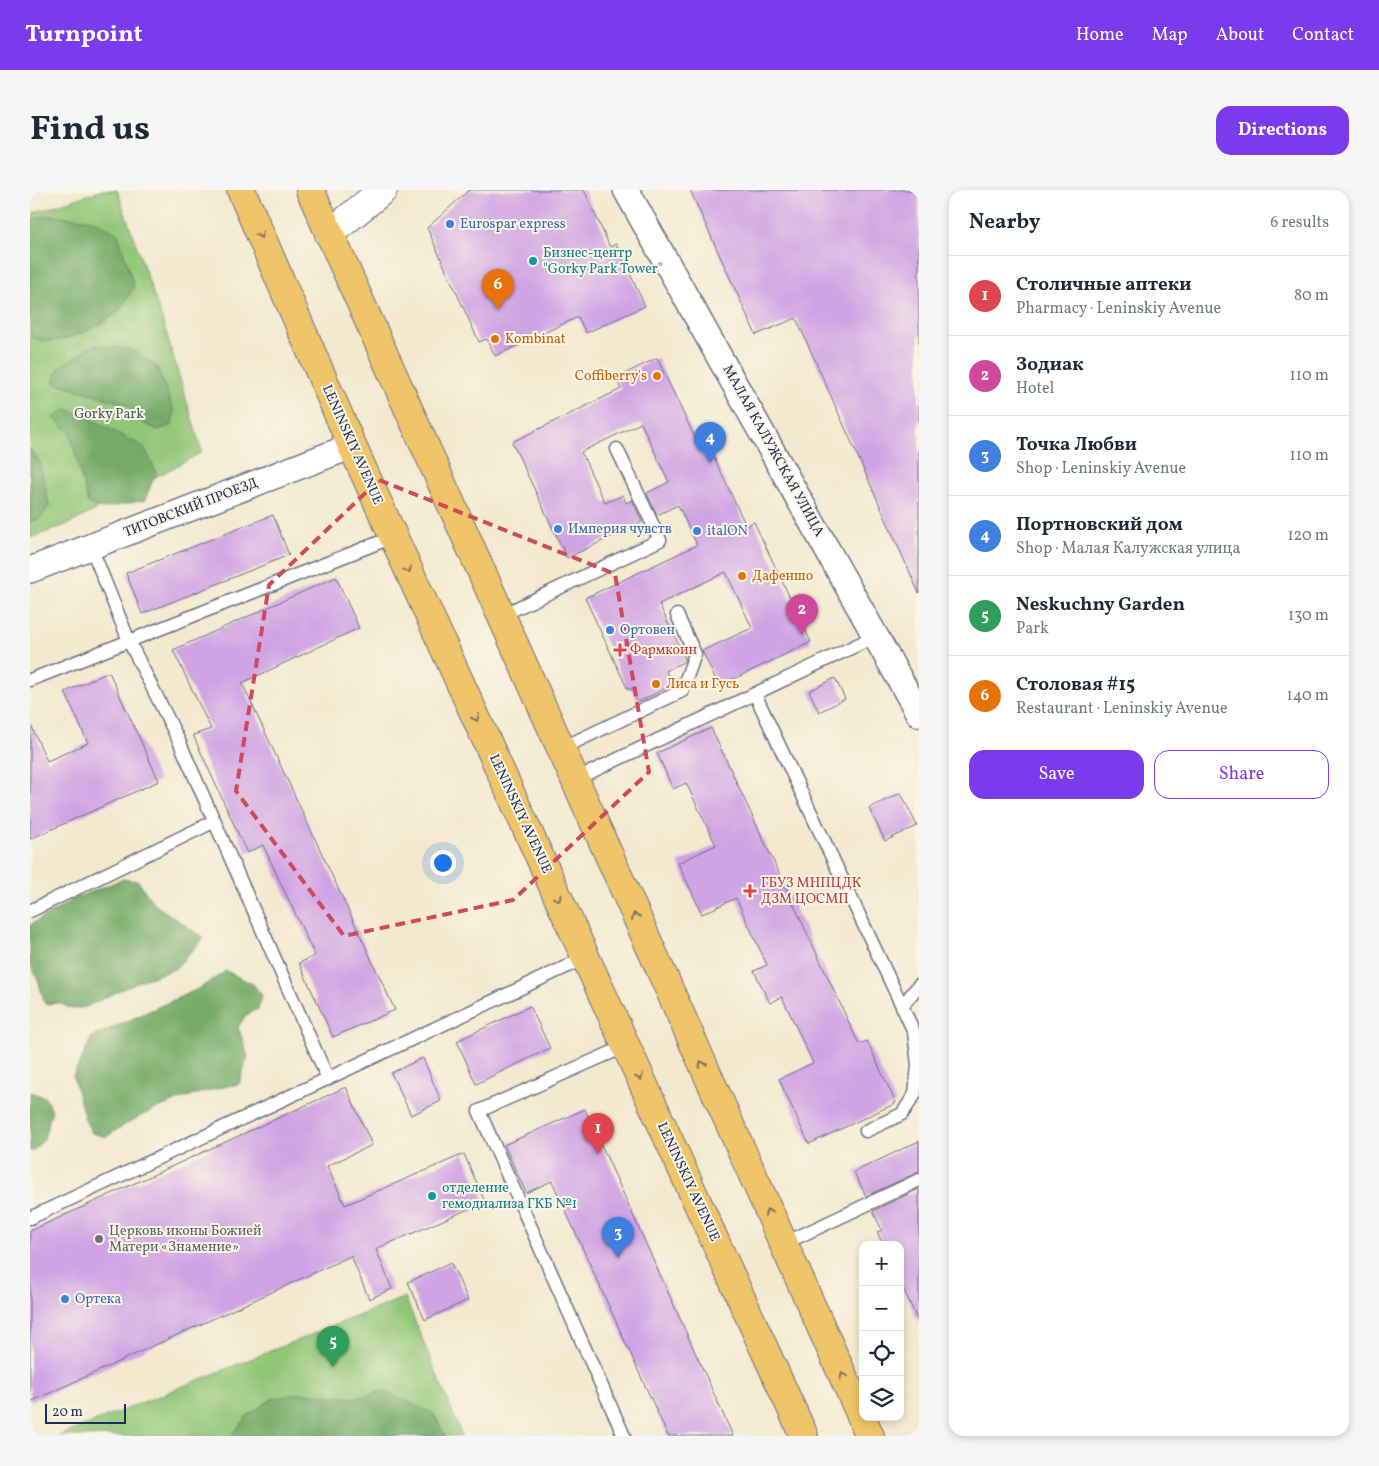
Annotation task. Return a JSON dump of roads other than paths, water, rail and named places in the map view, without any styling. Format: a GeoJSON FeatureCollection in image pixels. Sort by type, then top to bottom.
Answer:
{"type":"FeatureCollection","features":[{"type":"Feature","properties":{"kind":"main road","name":"LENINSKIY AVENUE"},"geometry":{"type":"LineString","coordinates":[[241,190],[393,537],[804,1436]]}},
{"type":"Feature","properties":{"kind":"main road"},"geometry":{"type":"LineString","coordinates":[[310,190],[328,234],[870,1436]]}},
{"type":"Feature","properties":{"kind":"street"},"geometry":{"type":"LineString","coordinates":[[328,234],[383,190]]}},
{"type":"Feature","properties":{"kind":"street","name":"МАЛАЯ КАЛУЖСКАЯ УЛИЦА"},"geometry":{"type":"LineString","coordinates":[[626,190],[919,714]]}},
{"type":"Feature","properties":{"kind":"street","name":"ТИТОВСКИЙ ПРОЕЗД"},"geometry":{"type":"LineString","coordinates":[[30,570],[352,446]]}},
{"type":"Feature","properties":{"kind":"lane"},"geometry":{"type":"LineString","coordinates":[[500,616],[660,540],[617,449]]}},
{"type":"Feature","properties":{"kind":"lane"},"geometry":{"type":"LineString","coordinates":[[30,680],[393,537]]}},
{"type":"Feature","properties":{"kind":"lane"},"geometry":{"type":"LineString","coordinates":[[91,547],[130,641],[180,741],[328,1079]]}},
{"type":"Feature","properties":{"kind":"lane"},"geometry":{"type":"LineString","coordinates":[[560,749],[682,691],[695,654],[677,615]]}},
{"type":"Feature","properties":{"kind":"lane"},"geometry":{"type":"LineString","coordinates":[[574,780],[876,636]]}},
{"type":"Feature","properties":{"kind":"lane"},"geometry":{"type":"LineString","coordinates":[[755,694],[914,1032],[918,1065],[915,1094],[902,1114],[866,1131]]}},
{"type":"Feature","properties":{"kind":"lane"},"geometry":{"type":"LineString","coordinates":[[30,911],[215,821]]}},
{"type":"Feature","properties":{"kind":"lane"},"geometry":{"type":"LineString","coordinates":[[30,1218],[585,958]]}},
{"type":"Feature","properties":{"kind":"lane"},"geometry":{"type":"LineString","coordinates":[[902,1006],[919,985]]}},
{"type":"Feature","properties":{"kind":"lane"},"geometry":{"type":"LineString","coordinates":[[624,1436],[479,1110],[626,1046]]}},
{"type":"Feature","properties":{"kind":"lane"},"geometry":{"type":"LineString","coordinates":[[577,1068],[594,1060]]}},
{"type":"Feature","properties":{"kind":"lane"},"geometry":{"type":"LineString","coordinates":[[783,1244],[919,1180]]}},
{"type":"Feature","properties":{"kind":"place","name":"Eurospar express"},"geometry":{"type":"Point","coordinates":[450,224]}},
{"type":"Feature","properties":{"kind":"place","name":"Бизнес-центр \"Gorky Park Tower\""},"geometry":{"type":"Point","coordinates":[533,261]}},
{"type":"Feature","properties":{"kind":"place","name":"Столовая #15"},"geometry":{"type":"Point","coordinates":[498,310]}},
{"type":"Feature","properties":{"kind":"place","name":"Kombinat"},"geometry":{"type":"Point","coordinates":[495,339]}},
{"type":"Feature","properties":{"kind":"place","name":"Coffiberry's"},"geometry":{"type":"Point","coordinates":[657,376]}},
{"type":"Feature","properties":{"kind":"place","name":"Портновский дом"},"geometry":{"type":"Point","coordinates":[710,463]}},
{"type":"Feature","properties":{"kind":"place","name":"Империя чувств"},"geometry":{"type":"Point","coordinates":[558,529]}},
{"type":"Feature","properties":{"kind":"place","name":"italON"},"geometry":{"type":"Point","coordinates":[697,531]}},
{"type":"Feature","properties":{"kind":"place","name":"Дафеншо"},"geometry":{"type":"Point","coordinates":[742,576]}},
{"type":"Feature","properties":{"kind":"place","name":"Ортовен"},"geometry":{"type":"Point","coordinates":[610,630]}},
{"type":"Feature","properties":{"kind":"place","name":"Зодиак"},"geometry":{"type":"Point","coordinates":[802,635]}},
{"type":"Feature","properties":{"kind":"place","name":"Фармкоин"},"geometry":{"type":"Point","coordinates":[620,650]}},
{"type":"Feature","properties":{"kind":"place","name":"Лиса и Гусь"},"geometry":{"type":"Point","coordinates":[656,684]}},
{"type":"Feature","properties":{"kind":"place","name":"ГБУЗ МНПЦДК ДЗМ ЦОСМП"},"geometry":{"type":"Point","coordinates":[750,891]}},
{"type":"Feature","properties":{"kind":"place","name":"Столичные аптеки"},"geometry":{"type":"Point","coordinates":[598,1154]}},
{"type":"Feature","properties":{"kind":"place","name":"отделение гемодиализа ГКБ №1"},"geometry":{"type":"Point","coordinates":[432,1196]}},
{"type":"Feature","properties":{"kind":"place","name":"Церковь иконы Божией Матери «Знамение»"},"geometry":{"type":"Point","coordinates":[99,1239]}},
{"type":"Feature","properties":{"kind":"place","name":"Точка Любви"},"geometry":{"type":"Point","coordinates":[618,1258]}},
{"type":"Feature","properties":{"kind":"place","name":"Ортека"},"geometry":{"type":"Point","coordinates":[65,1299]}},
{"type":"Feature","properties":{"kind":"place","name":"Neskuchny Garden"},"geometry":{"type":"Point","coordinates":[333,1367]}},
{"type":"Feature","properties":{"kind":"park label","name":"Gorky Park"},"geometry":{"type":"Point","coordinates":[109,414]}}]}
